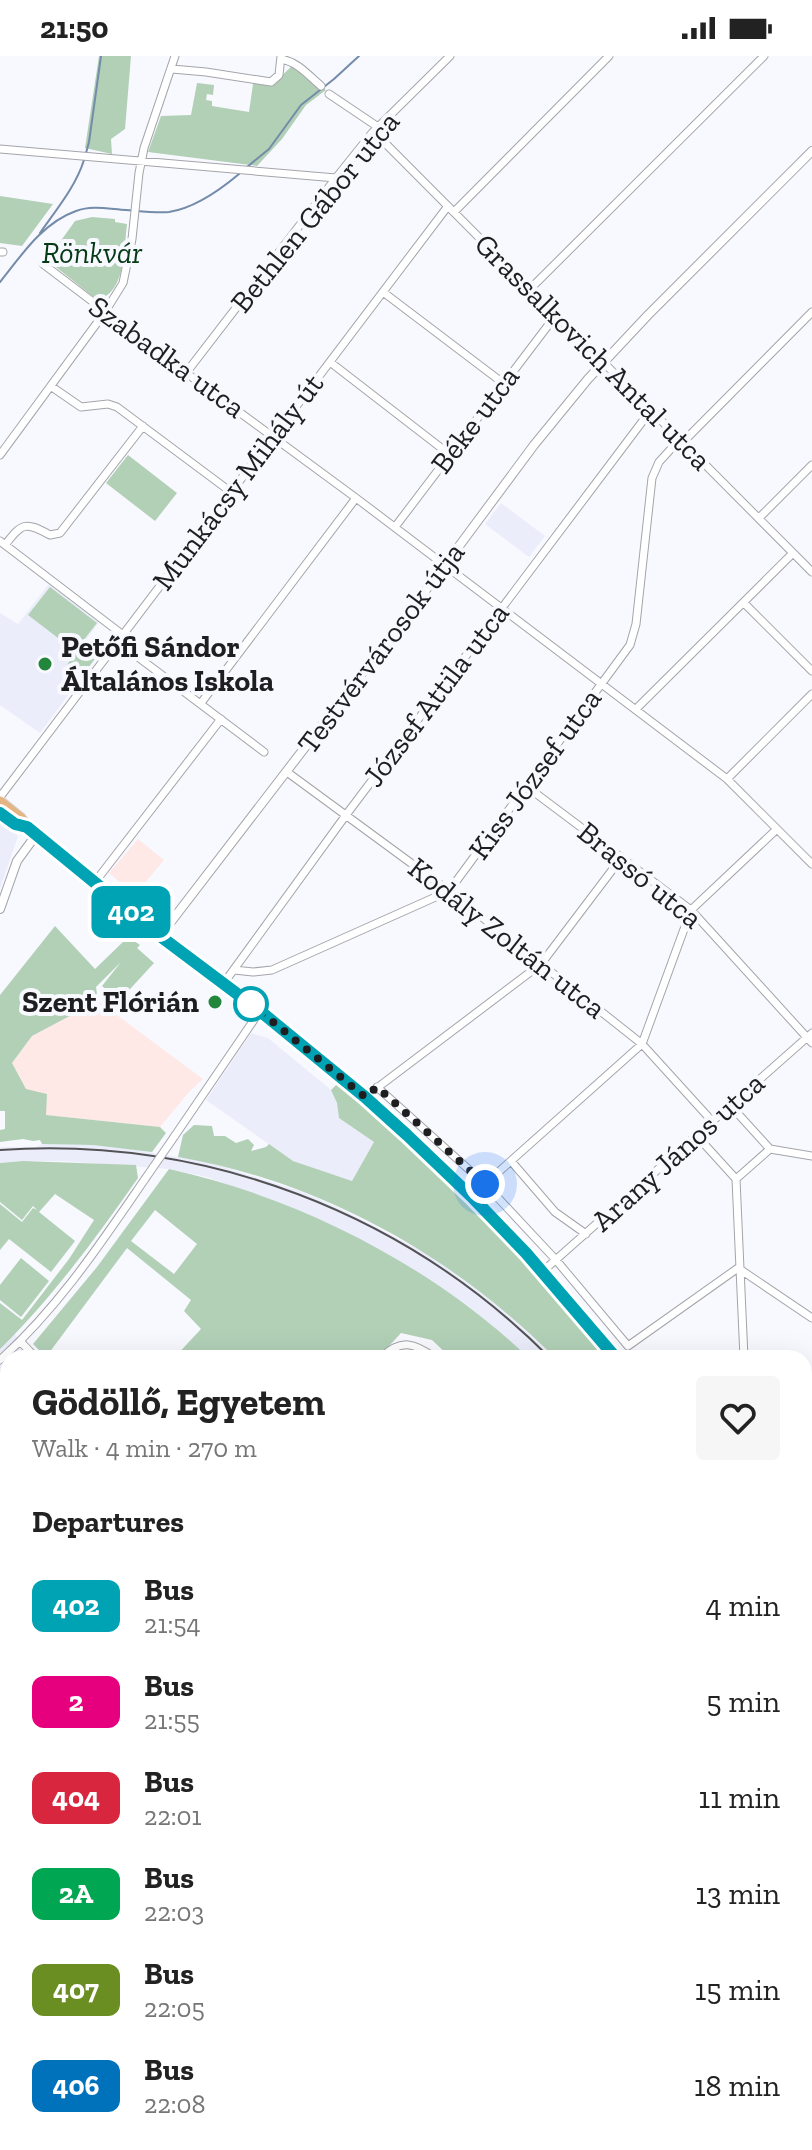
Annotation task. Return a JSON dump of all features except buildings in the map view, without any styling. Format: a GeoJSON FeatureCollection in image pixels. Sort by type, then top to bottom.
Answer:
{"type":"FeatureCollection","features":[{"type":"Feature","properties":{"kind":"main road"},"geometry":{"type":"LineString","coordinates":[[0,800],[31,831],[160,936],[260,1011],[365,1097],[451,1176],[543,1271],[609,1350]]}},
{"type":"Feature","properties":{"kind":"main road"},"geometry":{"type":"LineString","coordinates":[[0,814],[31,831]]}},
{"type":"Feature","properties":{"kind":"street"},"geometry":{"type":"LineString","coordinates":[[0,455],[52,387],[123,283],[132,239],[141,162],[175,56]]}},
{"type":"Feature","properties":{"kind":"street","name":"Bethlen Gábor utca"},"geometry":{"type":"LineString","coordinates":[[186,373],[375,130],[450,56]]}},
{"type":"Feature","properties":{"kind":"street","name":"Munkácsy Mihály út"},"geometry":{"type":"LineString","coordinates":[[0,800],[383,292],[451,209],[609,56]]}},
{"type":"Feature","properties":{"kind":"street"},"geometry":{"type":"LineString","coordinates":[[530,289],[764,56]]}},
{"type":"Feature","properties":{"kind":"street"},"geometry":{"type":"LineString","coordinates":[[172,69],[267,83],[279,75],[281,58],[296,64],[321,86]]}},
{"type":"Feature","properties":{"kind":"street","name":"Grassalkovich Antal utca"},"geometry":{"type":"LineString","coordinates":[[329,94],[375,130],[812,572]]}},
{"type":"Feature","properties":{"kind":"street"},"geometry":{"type":"LineString","coordinates":[[0,149],[336,178]]}},
{"type":"Feature","properties":{"kind":"street","name":"Testvérvárosok útja"},"geometry":{"type":"LineString","coordinates":[[160,936],[534,445],[604,362],[812,151]]}},
{"type":"Feature","properties":{"kind":"street","name":"Szabadka utca"},"geometry":{"type":"LineString","coordinates":[[43,264],[727,779],[812,864]]}},
{"type":"Feature","properties":{"kind":"street"},"geometry":{"type":"LineString","coordinates":[[383,292],[503,383]]}},
{"type":"Feature","properties":{"kind":"street","name":"Kiss József utca"},"geometry":{"type":"LineString","coordinates":[[234,970],[272,970],[449,891],[633,638],[652,478],[659,462],[812,312]]}},
{"type":"Feature","properties":{"kind":"street","name":"Béke utca"},"geometry":{"type":"LineString","coordinates":[[395,527],[556,315]]}},
{"type":"Feature","properties":{"kind":"street"},"geometry":{"type":"LineString","coordinates":[[330,362],[449,454]]}},
{"type":"Feature","properties":{"kind":"street"},"geometry":{"type":"LineString","coordinates":[[52,387],[81,407],[114,405],[231,492]]}},
{"type":"Feature","properties":{"kind":"street","name":"József Attila utca"},"geometry":{"type":"LineString","coordinates":[[224,983],[346,815],[651,410]]}},
{"type":"Feature","properties":{"kind":"street"},"geometry":{"type":"LineString","coordinates":[[143,426],[60,533],[50,535],[26,525],[2,543],[264,752]]}},
{"type":"Feature","properties":{"kind":"street"},"geometry":{"type":"LineString","coordinates":[[759,518],[812,465]]}},
{"type":"Feature","properties":{"kind":"street"},"geometry":{"type":"LineString","coordinates":[[201,703],[356,498]]}},
{"type":"Feature","properties":{"kind":"street"},"geometry":{"type":"LineString","coordinates":[[636,709],[793,553]]}},
{"type":"Feature","properties":{"kind":"street"},"geometry":{"type":"LineString","coordinates":[[744,603],[812,671]]}},
{"type":"Feature","properties":{"kind":"street"},"geometry":{"type":"LineString","coordinates":[[727,779],[812,694]]}},
{"type":"Feature","properties":{"kind":"street"},"geometry":{"type":"LineString","coordinates":[[95,882],[221,719]]}},
{"type":"Feature","properties":{"kind":"street","name":"Kodály Zoltán utca"},"geometry":{"type":"LineString","coordinates":[[287,772],[449,891],[642,1044],[712,1121]]}},
{"type":"Feature","properties":{"kind":"street","name":"Brassó utca"},"geometry":{"type":"LineString","coordinates":[[526,786],[691,910],[810,1038]]}},
{"type":"Feature","properties":{"kind":"street"},"geometry":{"type":"LineString","coordinates":[[485,1184],[642,1044],[691,910],[777,829]]}},
{"type":"Feature","properties":{"kind":"street"},"geometry":{"type":"LineString","coordinates":[[0,909],[31,831]]}},
{"type":"Feature","properties":{"kind":"street"},"geometry":{"type":"LineString","coordinates":[[365,1097],[541,964],[622,857]]}},
{"type":"Feature","properties":{"kind":"street"},"geometry":{"type":"LineString","coordinates":[[12,1350],[79,1273],[260,1011]]}},
{"type":"Feature","properties":{"kind":"street","name":"Arany János utca"},"geometry":{"type":"LineString","coordinates":[[543,1271],[810,1038]]}},
{"type":"Feature","properties":{"kind":"street"},"geometry":{"type":"LineString","coordinates":[[377,1087],[485,1184],[556,1260],[628,1346],[738,1268]]}},
{"type":"Feature","properties":{"kind":"street"},"geometry":{"type":"LineString","coordinates":[[730,1105],[770,1149],[812,1156]]}},
{"type":"Feature","properties":{"kind":"street"},"geometry":{"type":"LineString","coordinates":[[696,1135],[736,1179],[743,1350]]}},
{"type":"Feature","properties":{"kind":"street"},"geometry":{"type":"LineString","coordinates":[[736,1179],[770,1149]]}},
{"type":"Feature","properties":{"kind":"street"},"geometry":{"type":"LineString","coordinates":[[511,1161],[555,1212],[586,1234]]}},
{"type":"Feature","properties":{"kind":"street"},"geometry":{"type":"LineString","coordinates":[[738,1268],[812,1318]]}},
{"type":"Feature","properties":{"kind":"street"},"geometry":{"type":"LineString","coordinates":[[20,1341],[28,1350]]}},
{"type":"Feature","properties":{"kind":"street"},"geometry":{"type":"LineString","coordinates":[[390,1350],[410,1344],[424,1350]]}},
{"type":"Feature","properties":{"kind":"shaded area"},"geometry":{"type":"Polygon","coordinates":[[[501,503],[545,536],[529,557],[485,524],[501,503]]]}},
{"type":"Feature","properties":{"kind":"shaded area","name":"Petőfi Sándor Általános Iskola"},"geometry":{"type":"Polygon","coordinates":[[[49,584],[99,622],[86,640],[101,651],[40,733],[0,705],[0,613],[18,624],[49,584]]]}},
{"type":"Feature","properties":{"kind":"shaded area"},"geometry":{"type":"Polygon","coordinates":[[[0,823],[18,836],[0,889],[0,823]]]}},
{"type":"Feature","properties":{"kind":"shaded area"},"geometry":{"type":"Polygon","coordinates":[[[138,839],[164,860],[135,895],[109,873],[138,839]]]}},
{"type":"Feature","properties":{"kind":"shaded area"},"geometry":{"type":"Polygon","coordinates":[[[98,1001],[203,1079],[160,1127],[45,1115],[12,1063],[32,1036],[98,1001]]]}},
{"type":"Feature","properties":{"kind":"shaded area"},"geometry":{"type":"Polygon","coordinates":[[[251,1033],[268,1038],[331,1090],[339,1118],[374,1142],[352,1181],[293,1161],[206,1100],[251,1033]]]}},
{"type":"Feature","properties":{"kind":"shaded area"},"geometry":{"type":"Polygon","coordinates":[[[42,1144],[125,1148],[211,1163],[300,1191],[420,1250],[499,1306],[546,1350],[520,1350],[473,1310],[378,1249],[302,1212],[207,1177],[169,1169],[62,1161],[0,1163],[0,1147],[36,1147],[42,1144]]]}},
{"type":"Feature","properties":{"kind":"shaded area"},"geometry":{"type":"Polygon","coordinates":[[[0,1316],[30,1350],[0,1350],[0,1316]]]}},
{"type":"Feature","properties":{"kind":"green space"},"geometry":{"type":"Polygon","coordinates":[[[99,56],[131,56],[125,129],[111,139],[112,154],[85,148],[99,56]]]}},
{"type":"Feature","properties":{"kind":"green space"},"geometry":{"type":"Polygon","coordinates":[[[294,64],[326,90],[306,105],[282,139],[257,166],[148,152],[161,116],[191,115],[197,83],[214,85],[213,95],[207,94],[206,100],[212,101],[212,106],[249,112],[253,84],[274,83],[294,64]]]}},
{"type":"Feature","properties":{"kind":"green space"},"geometry":{"type":"Polygon","coordinates":[[[0,196],[53,204],[22,246],[0,243],[0,196]]]}},
{"type":"Feature","properties":{"kind":"green space","name":"Rönkvár"},"geometry":{"type":"Polygon","coordinates":[[[92,217],[115,219],[115,222],[127,224],[119,276],[109,294],[101,299],[95,298],[47,260],[75,221],[92,217]]]}},
{"type":"Feature","properties":{"kind":"green space"},"geometry":{"type":"Polygon","coordinates":[[[128,455],[177,493],[155,521],[106,483],[128,455]]]}},
{"type":"Feature","properties":{"kind":"green space"},"geometry":{"type":"Polygon","coordinates":[[[50,587],[97,623],[75,651],[28,615],[50,587]]]}},
{"type":"Feature","properties":{"kind":"green space"},"geometry":{"type":"Polygon","coordinates":[[[86,640],[101,651],[81,677],[66,666],[86,640]]]}},
{"type":"Feature","properties":{"kind":"green space"},"geometry":{"type":"Polygon","coordinates":[[[55,926],[95,969],[128,937],[140,945],[137,948],[154,963],[119,1001],[102,986],[121,962],[96,987],[98,1001],[32,1036],[12,1063],[26,1089],[47,1094],[46,1115],[160,1127],[166,1133],[152,1152],[93,1145],[42,1144],[40,1140],[0,1142],[0,1130],[5,1129],[5,1111],[0,1111],[0,995],[55,926]]]}},
{"type":"Feature","properties":{"kind":"green space"},"geometry":{"type":"Polygon","coordinates":[[[338,1083],[401,1134],[489,1220],[606,1350],[547,1350],[473,1287],[382,1228],[283,1184],[231,1168],[178,1157],[183,1135],[194,1125],[212,1126],[214,1136],[225,1136],[236,1143],[248,1139],[254,1145],[251,1151],[269,1144],[293,1161],[352,1181],[374,1142],[339,1118],[331,1090],[338,1083]]]}},
{"type":"Feature","properties":{"kind":"green space"},"geometry":{"type":"Polygon","coordinates":[[[0,1163],[136,1165],[138,1178],[73,1267],[0,1349],[0,1303],[22,1320],[69,1259],[94,1220],[55,1194],[39,1212],[75,1241],[51,1272],[9,1239],[0,1250],[0,1204],[22,1222],[33,1208],[37,1210],[33,1206],[22,1220],[0,1202],[0,1163]]]}},
{"type":"Feature","properties":{"kind":"green space"},"geometry":{"type":"Polygon","coordinates":[[[169,1169],[267,1198],[361,1240],[450,1293],[520,1350],[443,1350],[432,1340],[401,1333],[385,1350],[181,1350],[201,1329],[184,1311],[191,1300],[127,1248],[51,1350],[39,1350],[33,1344],[97,1267],[169,1169]],[[155,1210],[131,1241],[174,1274],[197,1244],[155,1210]]]}},
{"type":"Feature","properties":{"kind":"green space"},"geometry":{"type":"Polygon","coordinates":[[[21,1258],[49,1281],[21,1317],[0,1300],[0,1285],[21,1258]]]}},
{"type":"Feature","properties":{"kind":"waterway"},"geometry":{"type":"LineString","coordinates":[[86,153],[101,56]]}},
{"type":"Feature","properties":{"kind":"waterway"},"geometry":{"type":"LineString","coordinates":[[247,167],[269,149],[301,105],[359,56]]}},
{"type":"Feature","properties":{"kind":"waterway"},"geometry":{"type":"LineString","coordinates":[[40,233],[71,188],[84,160]]}},
{"type":"Feature","properties":{"kind":"waterway"},"geometry":{"type":"LineString","coordinates":[[0,282],[33,241],[64,216],[94,208],[158,212],[179,210],[207,198],[239,174]]}},
{"type":"Feature","properties":{"kind":"railway"},"geometry":{"type":"LineString","coordinates":[[0,1150],[77,1149],[152,1156],[226,1171],[298,1194],[366,1224],[432,1262],[493,1307],[541,1350]]}},
{"type":"Feature","properties":{"kind":"bus line","name":"402"},"geometry":{"type":"LineString","coordinates":[[0,813],[15,824],[27,827],[365,1097],[502,1226],[610,1350]]}},
{"type":"Feature","properties":{"kind":"place","name":"Petőfi Sándor Általános Iskola"},"geometry":{"type":"Point","coordinates":[45,664]}},
{"type":"Feature","properties":{"kind":"place","name":"Szent Flórián"},"geometry":{"type":"Point","coordinates":[215,1002]}},
{"type":"Feature","properties":{"kind":"route"},"geometry":{"type":"LineString","coordinates":[[251,1004],[365,1097],[377,1087],[485,1184]]}}]}
